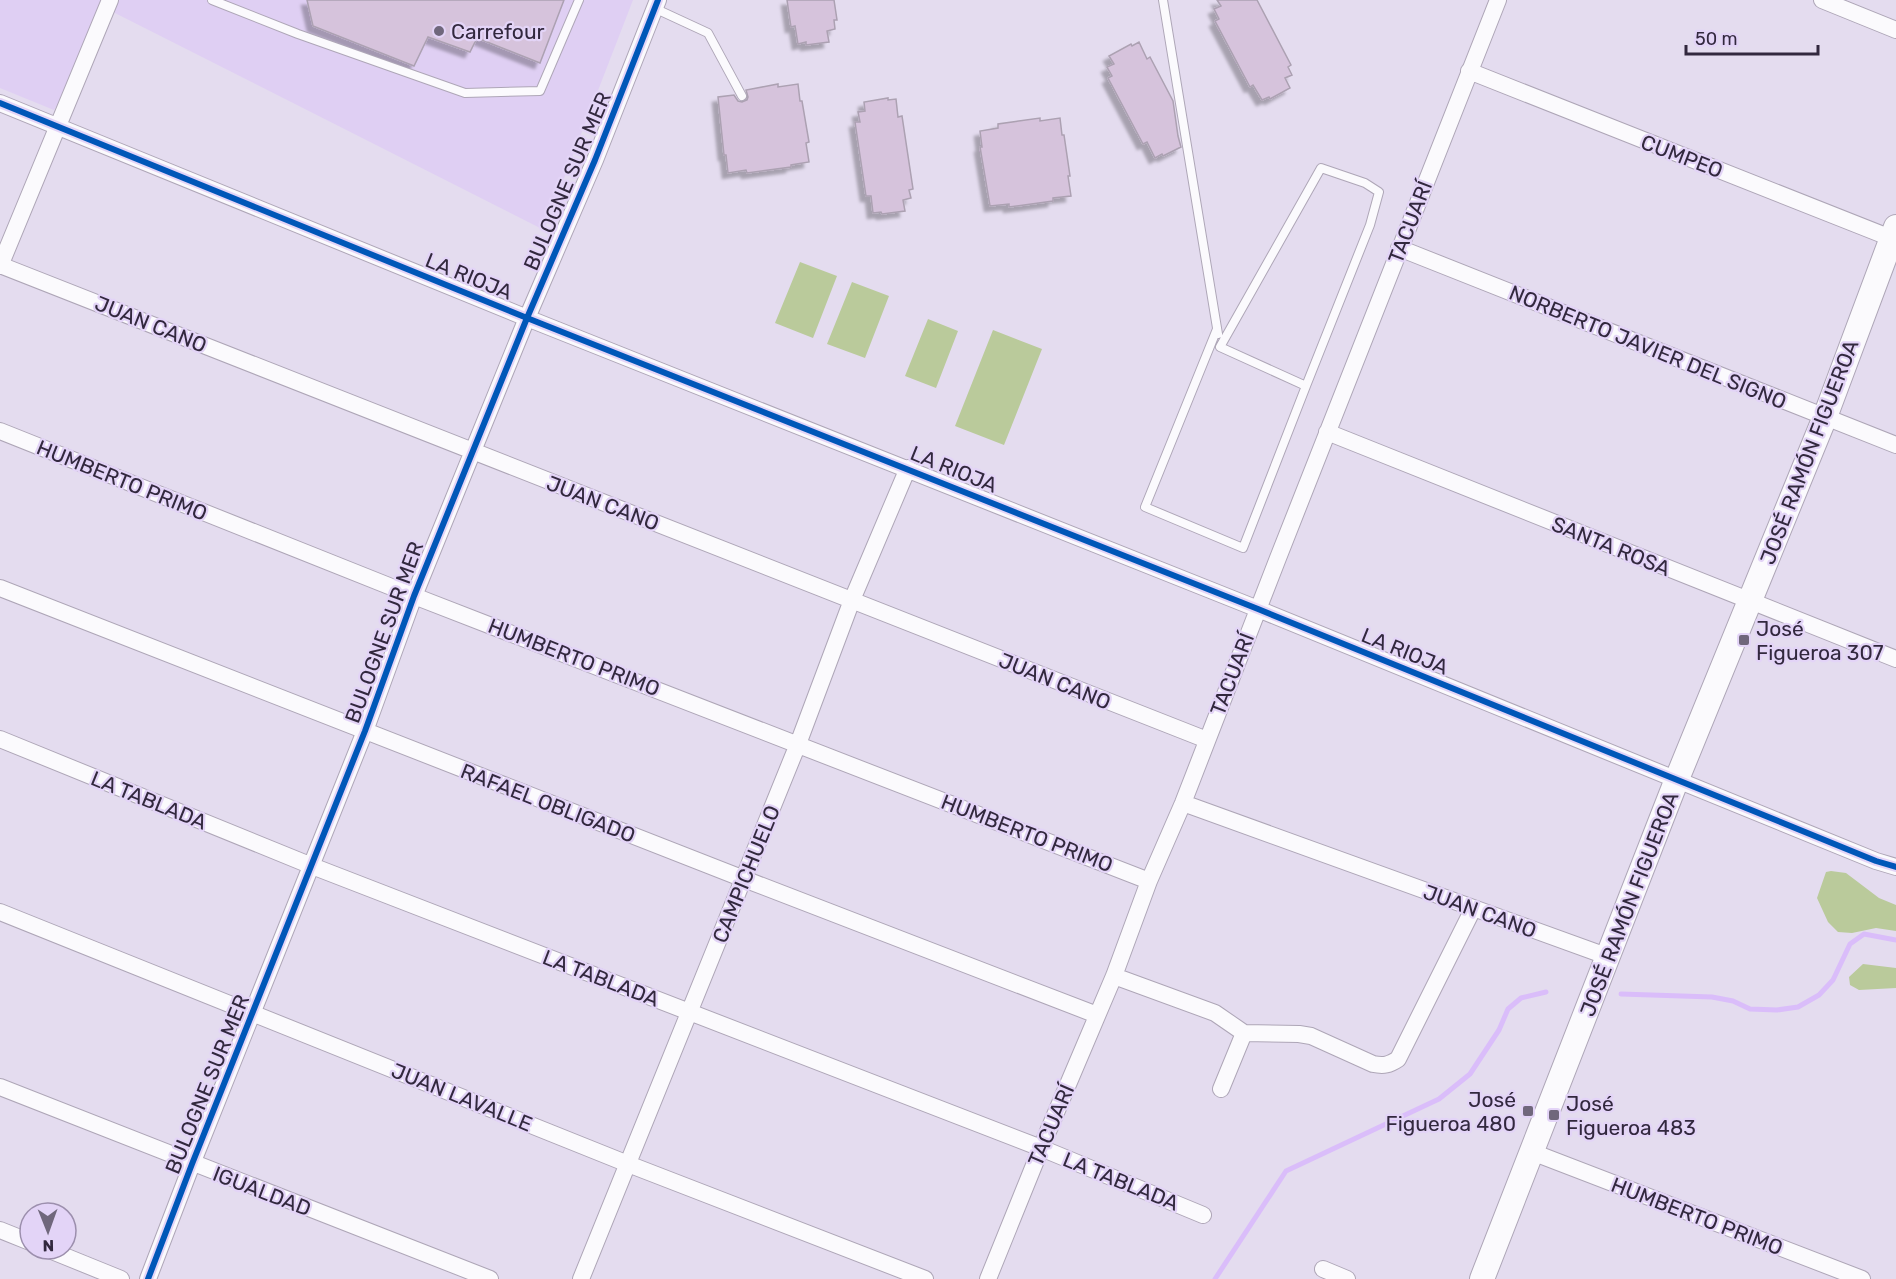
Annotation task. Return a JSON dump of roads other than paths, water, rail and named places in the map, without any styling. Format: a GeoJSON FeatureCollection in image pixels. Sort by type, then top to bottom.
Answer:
{"type":"FeatureCollection","features":[{"type":"Feature","properties":{"kind":"main road","name":"JOSÉ RAMÓN FIGUEROA"},"geometry":{"type":"LineString","coordinates":[[1482,1279],[1677,779],[1825,417],[1895,235]]}},
{"type":"Feature","properties":{"kind":"street"},"geometry":{"type":"LineString","coordinates":[[0,265],[110,0]]}},
{"type":"Feature","properties":{"kind":"street","name":"TACUARÍ"},"geometry":{"type":"LineString","coordinates":[[988,1279],[1114,976],[1149,880],[1183,802],[1468,71],[1498,0]]}},
{"type":"Feature","properties":{"kind":"street"},"geometry":{"type":"LineString","coordinates":[[1822,0],[1896,30]]}},
{"type":"Feature","properties":{"kind":"street","name":"BULOGNE SUR MER"},"geometry":{"type":"LineString","coordinates":[[148,1279],[365,731],[414,596],[527,318],[595,160],[656,4]]}},
{"type":"Feature","properties":{"kind":"street","name":"CUMPEO"},"geometry":{"type":"LineString","coordinates":[[1468,71],[1895,235]]}},
{"type":"Feature","properties":{"kind":"street","name":"LA RIOJA"},"geometry":{"type":"LineString","coordinates":[[0,103],[527,318],[908,468],[1876,861],[1896,867]]}},
{"type":"Feature","properties":{"kind":"street","name":"NORBERTO JAVIER DEL SIGNO"},"geometry":{"type":"LineString","coordinates":[[1399,248],[1896,445]]}},
{"type":"Feature","properties":{"kind":"street","name":"JUAN CANO"},"geometry":{"type":"LineString","coordinates":[[0,265],[1207,740]]}},
{"type":"Feature","properties":{"kind":"street","name":"HUMBERTO PRIMO"},"geometry":{"type":"LineString","coordinates":[[0,431],[414,596],[1149,880]]}},
{"type":"Feature","properties":{"kind":"street","name":"SANTA ROSA"},"geometry":{"type":"LineString","coordinates":[[1327,432],[1896,659]]}},
{"type":"Feature","properties":{"kind":"street","name":"CAMPICHUELO"},"geometry":{"type":"LineString","coordinates":[[581,1279],[798,744],[852,600],[908,468]]}},
{"type":"Feature","properties":{"kind":"street","name":"RAFAEL OBLIGADO"},"geometry":{"type":"LineString","coordinates":[[0,588],[1097,1015]]}},
{"type":"Feature","properties":{"kind":"street","name":"LA TABLADA"},"geometry":{"type":"LineString","coordinates":[[0,739],[312,866],[1041,1148],[1203,1215]]}},
{"type":"Feature","properties":{"kind":"street","name":"JUAN CANO"},"geometry":{"type":"LineString","coordinates":[[1183,802],[1609,957]]}},
{"type":"Feature","properties":{"kind":"street"},"geometry":{"type":"LineString","coordinates":[[1114,976],[1215,1013],[1244,1033],[1311,1036],[1373,1064],[1384,1066],[1398,1059],[1473,909]]}},
{"type":"Feature","properties":{"kind":"street","name":"JUAN LAVALLE"},"geometry":{"type":"LineString","coordinates":[[0,912],[628,1164],[925,1279]]}},
{"type":"Feature","properties":{"kind":"street"},"geometry":{"type":"LineString","coordinates":[[1221,1089],[1244,1033]]}},
{"type":"Feature","properties":{"kind":"street","name":"IGUALDAD"},"geometry":{"type":"LineString","coordinates":[[0,1087],[490,1279]]}},
{"type":"Feature","properties":{"kind":"street","name":"HUMBERTO PRIMO"},"geometry":{"type":"LineString","coordinates":[[1532,1152],[1862,1279]]}},
{"type":"Feature","properties":{"kind":"street"},"geometry":{"type":"LineString","coordinates":[[0,1230],[18,1237]]}},
{"type":"Feature","properties":{"kind":"street"},"geometry":{"type":"LineString","coordinates":[[77,1261],[121,1279]]}},
{"type":"Feature","properties":{"kind":"street"},"geometry":{"type":"LineString","coordinates":[[1323,1269],[1347,1279]]}},
{"type":"Feature","properties":{"kind":"lane"},"geometry":{"type":"LineString","coordinates":[[212,0],[298,34],[465,93],[540,92],[579,0]]}},
{"type":"Feature","properties":{"kind":"lane"},"geometry":{"type":"LineString","coordinates":[[1163,0],[1220,347]]}},
{"type":"Feature","properties":{"kind":"lane"},"geometry":{"type":"LineString","coordinates":[[656,4],[708,33],[742,96]]}},
{"type":"Feature","properties":{"kind":"lane"},"geometry":{"type":"LineString","coordinates":[[1217,329],[1145,507],[1243,548],[1371,225],[1379,192],[1365,183],[1321,168],[1220,347]]}},
{"type":"Feature","properties":{"kind":"lane"},"geometry":{"type":"LineString","coordinates":[[1220,347],[1306,386]]}},
{"type":"Feature","properties":{"kind":"waterway"},"geometry":{"type":"LineString","coordinates":[[1621,994],[1712,997],[1733,1001],[1750,1009],[1777,1010],[1798,1007],[1819,995],[1833,980],[1850,944],[1864,934],[1896,940]]}},
{"type":"Feature","properties":{"kind":"waterway"},"geometry":{"type":"LineString","coordinates":[[1215,1279],[1286,1171],[1439,1099],[1470,1074],[1499,1030],[1508,1009],[1521,998],[1546,992]]}},
{"type":"Feature","properties":{"kind":"place","name":"Carrefour"},"geometry":{"type":"Point","coordinates":[439,31]}},
{"type":"Feature","properties":{"kind":"place","name":"José Figueroa 307"},"geometry":{"type":"Point","coordinates":[1744,640]}},
{"type":"Feature","properties":{"kind":"place","name":"José Figueroa 480"},"geometry":{"type":"Point","coordinates":[1528,1111]}},
{"type":"Feature","properties":{"kind":"place","name":"José Figueroa 483"},"geometry":{"type":"Point","coordinates":[1554,1115]}}]}
